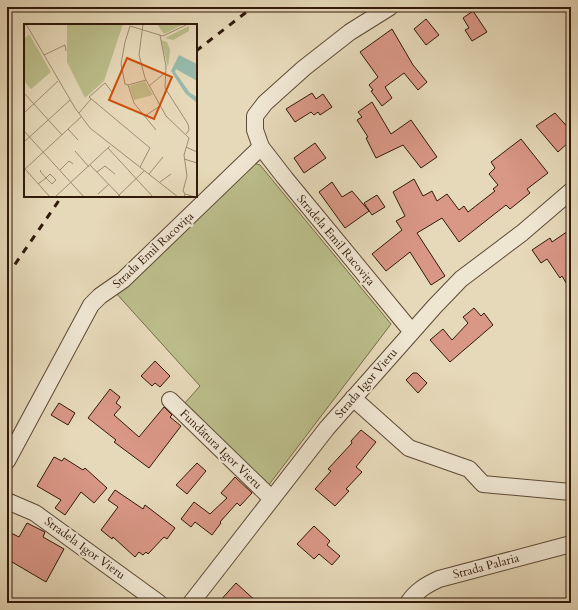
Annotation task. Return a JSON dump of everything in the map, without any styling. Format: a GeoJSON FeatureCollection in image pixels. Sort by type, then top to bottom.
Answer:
{"type":"FeatureCollection","features":[{"type":"Feature","properties":{"kind":"street"},"geometry":{"type":"LineString","coordinates":[[261,147],[255,130],[255,116],[265,104],[304,68],[350,32],[390,7]]}},
{"type":"Feature","properties":{"kind":"street","name":"Stradela Emil Racovița"},"geometry":{"type":"LineString","coordinates":[[261,147],[412,332]]}},
{"type":"Feature","properties":{"kind":"street","name":"Strada Emil Racovița"},"geometry":{"type":"LineString","coordinates":[[7,461],[91,305],[100,296],[123,280],[261,147]]}},
{"type":"Feature","properties":{"kind":"street","name":"Strada Igor Vieru"},"geometry":{"type":"LineString","coordinates":[[191,603],[271,498],[353,398],[412,332],[461,279],[522,233],[571,191]]}},
{"type":"Feature","properties":{"kind":"street"},"geometry":{"type":"LineString","coordinates":[[353,398],[409,448],[468,469],[483,484],[571,492]]}},
{"type":"Feature","properties":{"kind":"street","name":"Fundătura Igor Vieru"},"geometry":{"type":"LineString","coordinates":[[170,400],[271,498]]}},
{"type":"Feature","properties":{"kind":"street","name":"Stradela Igor Vieru"},"geometry":{"type":"LineString","coordinates":[[7,501],[35,512],[159,603]]}},
{"type":"Feature","properties":{"kind":"street","name":"Strada Palaria"},"geometry":{"type":"LineString","coordinates":[[408,603],[414,594],[438,579],[571,544]]}},
{"type":"Feature","properties":{"kind":"green space"},"geometry":{"type":"Polygon","coordinates":[[[254,163],[260,165],[391,324],[268,486],[184,404],[200,386],[115,292],[254,163]]]}},
{"type":"Feature","properties":{"kind":"building"},"geometry":{"type":"Polygon","coordinates":[[[473,11],[487,32],[472,41],[465,30],[469,28],[463,18],[473,11]]]}},
{"type":"Feature","properties":{"kind":"building"},"geometry":{"type":"Polygon","coordinates":[[[426,19],[439,35],[426,45],[414,29],[426,19]]]}},
{"type":"Feature","properties":{"kind":"building"},"geometry":{"type":"Polygon","coordinates":[[[392,29],[413,65],[427,82],[418,90],[404,73],[385,87],[392,98],[382,106],[371,91],[373,90],[369,85],[378,77],[360,52],[392,29]]]}},
{"type":"Feature","properties":{"kind":"building"},"geometry":{"type":"Polygon","coordinates":[[[312,93],[316,99],[323,94],[332,107],[320,115],[318,112],[314,115],[311,112],[295,122],[286,109],[312,93]]]}},
{"type":"Feature","properties":{"kind":"building"},"geometry":{"type":"Polygon","coordinates":[[[372,102],[391,134],[411,120],[437,157],[421,168],[403,145],[376,158],[366,138],[368,137],[357,120],[362,117],[358,112],[372,102]]]}},
{"type":"Feature","properties":{"kind":"building"},"geometry":{"type":"Polygon","coordinates":[[[555,113],[571,131],[571,140],[558,152],[536,126],[555,113]]]}},
{"type":"Feature","properties":{"kind":"building"},"geometry":{"type":"Polygon","coordinates":[[[521,139],[548,173],[527,189],[530,193],[510,209],[506,205],[459,242],[442,218],[417,233],[445,276],[431,285],[410,252],[386,271],[372,254],[402,230],[396,221],[405,216],[393,192],[414,179],[423,196],[432,191],[437,201],[447,194],[459,210],[464,206],[468,212],[495,191],[493,189],[498,185],[489,174],[495,168],[491,162],[521,139]]]}},
{"type":"Feature","properties":{"kind":"building"},"geometry":{"type":"Polygon","coordinates":[[[315,143],[326,158],[304,173],[294,158],[315,143]]]}},
{"type":"Feature","properties":{"kind":"building"},"geometry":{"type":"Polygon","coordinates":[[[332,182],[342,197],[352,191],[369,211],[345,228],[319,192],[332,182]]]}},
{"type":"Feature","properties":{"kind":"building"},"geometry":{"type":"Polygon","coordinates":[[[377,195],[385,207],[372,215],[364,203],[377,195]]]}},
{"type":"Feature","properties":{"kind":"building"},"geometry":{"type":"Polygon","coordinates":[[[571,229],[571,291],[562,276],[560,278],[547,259],[541,263],[532,250],[550,238],[552,242],[571,229]]]}},
{"type":"Feature","properties":{"kind":"building"},"geometry":{"type":"Polygon","coordinates":[[[474,308],[481,316],[484,313],[493,325],[450,362],[430,340],[443,329],[452,340],[468,323],[463,317],[474,308]]]}},
{"type":"Feature","properties":{"kind":"building"},"geometry":{"type":"Polygon","coordinates":[[[155,361],[170,376],[160,387],[155,383],[152,386],[141,376],[155,361]]]}},
{"type":"Feature","properties":{"kind":"building"},"geometry":{"type":"Polygon","coordinates":[[[413,373],[417,373],[427,383],[418,393],[406,380],[413,373]]]}},
{"type":"Feature","properties":{"kind":"building"},"geometry":{"type":"Polygon","coordinates":[[[110,389],[120,397],[116,403],[121,407],[114,415],[139,437],[164,407],[172,415],[170,417],[181,426],[149,468],[114,442],[116,440],[88,418],[110,389]]]}},
{"type":"Feature","properties":{"kind":"building"},"geometry":{"type":"Polygon","coordinates":[[[59,403],[75,413],[68,425],[51,415],[59,403]]]}},
{"type":"Feature","properties":{"kind":"building"},"geometry":{"type":"Polygon","coordinates":[[[361,430],[376,442],[356,467],[362,472],[346,489],[349,491],[335,506],[315,489],[331,471],[328,469],[352,443],[351,441],[361,430]]]}},
{"type":"Feature","properties":{"kind":"building"},"geometry":{"type":"Polygon","coordinates":[[[54,457],[62,461],[64,458],[83,470],[85,468],[107,488],[94,503],[81,492],[65,515],[55,508],[61,500],[37,486],[54,457]]]}},
{"type":"Feature","properties":{"kind":"building"},"geometry":{"type":"Polygon","coordinates":[[[197,463],[206,471],[187,494],[176,485],[197,463]]]}},
{"type":"Feature","properties":{"kind":"building"},"geometry":{"type":"Polygon","coordinates":[[[235,477],[252,493],[240,506],[237,503],[220,522],[221,523],[212,535],[195,522],[191,527],[181,519],[194,502],[210,514],[227,498],[221,493],[235,477]]]}},
{"type":"Feature","properties":{"kind":"building"},"geometry":{"type":"Polygon","coordinates":[[[115,490],[143,509],[145,505],[175,528],[167,539],[164,537],[148,554],[146,552],[143,555],[139,552],[135,557],[113,537],[112,539],[101,530],[118,507],[108,500],[115,490]]]}},
{"type":"Feature","properties":{"kind":"building"},"geometry":{"type":"Polygon","coordinates":[[[27,523],[45,532],[43,537],[64,549],[46,582],[7,559],[7,531],[19,537],[27,523]]]}},
{"type":"Feature","properties":{"kind":"building"},"geometry":{"type":"Polygon","coordinates":[[[314,526],[330,541],[327,545],[340,556],[332,565],[319,554],[314,559],[297,544],[314,526]]]}},
{"type":"Feature","properties":{"kind":"building"},"geometry":{"type":"Polygon","coordinates":[[[236,583],[258,603],[218,603],[236,583]]]}},
{"type":"Feature","properties":{"kind":"railway"},"geometry":{"type":"LineString","coordinates":[[197,50],[253,7]]}},
{"type":"Feature","properties":{"kind":"railway"},"geometry":{"type":"LineString","coordinates":[[7,276],[61,197]]}}]}
